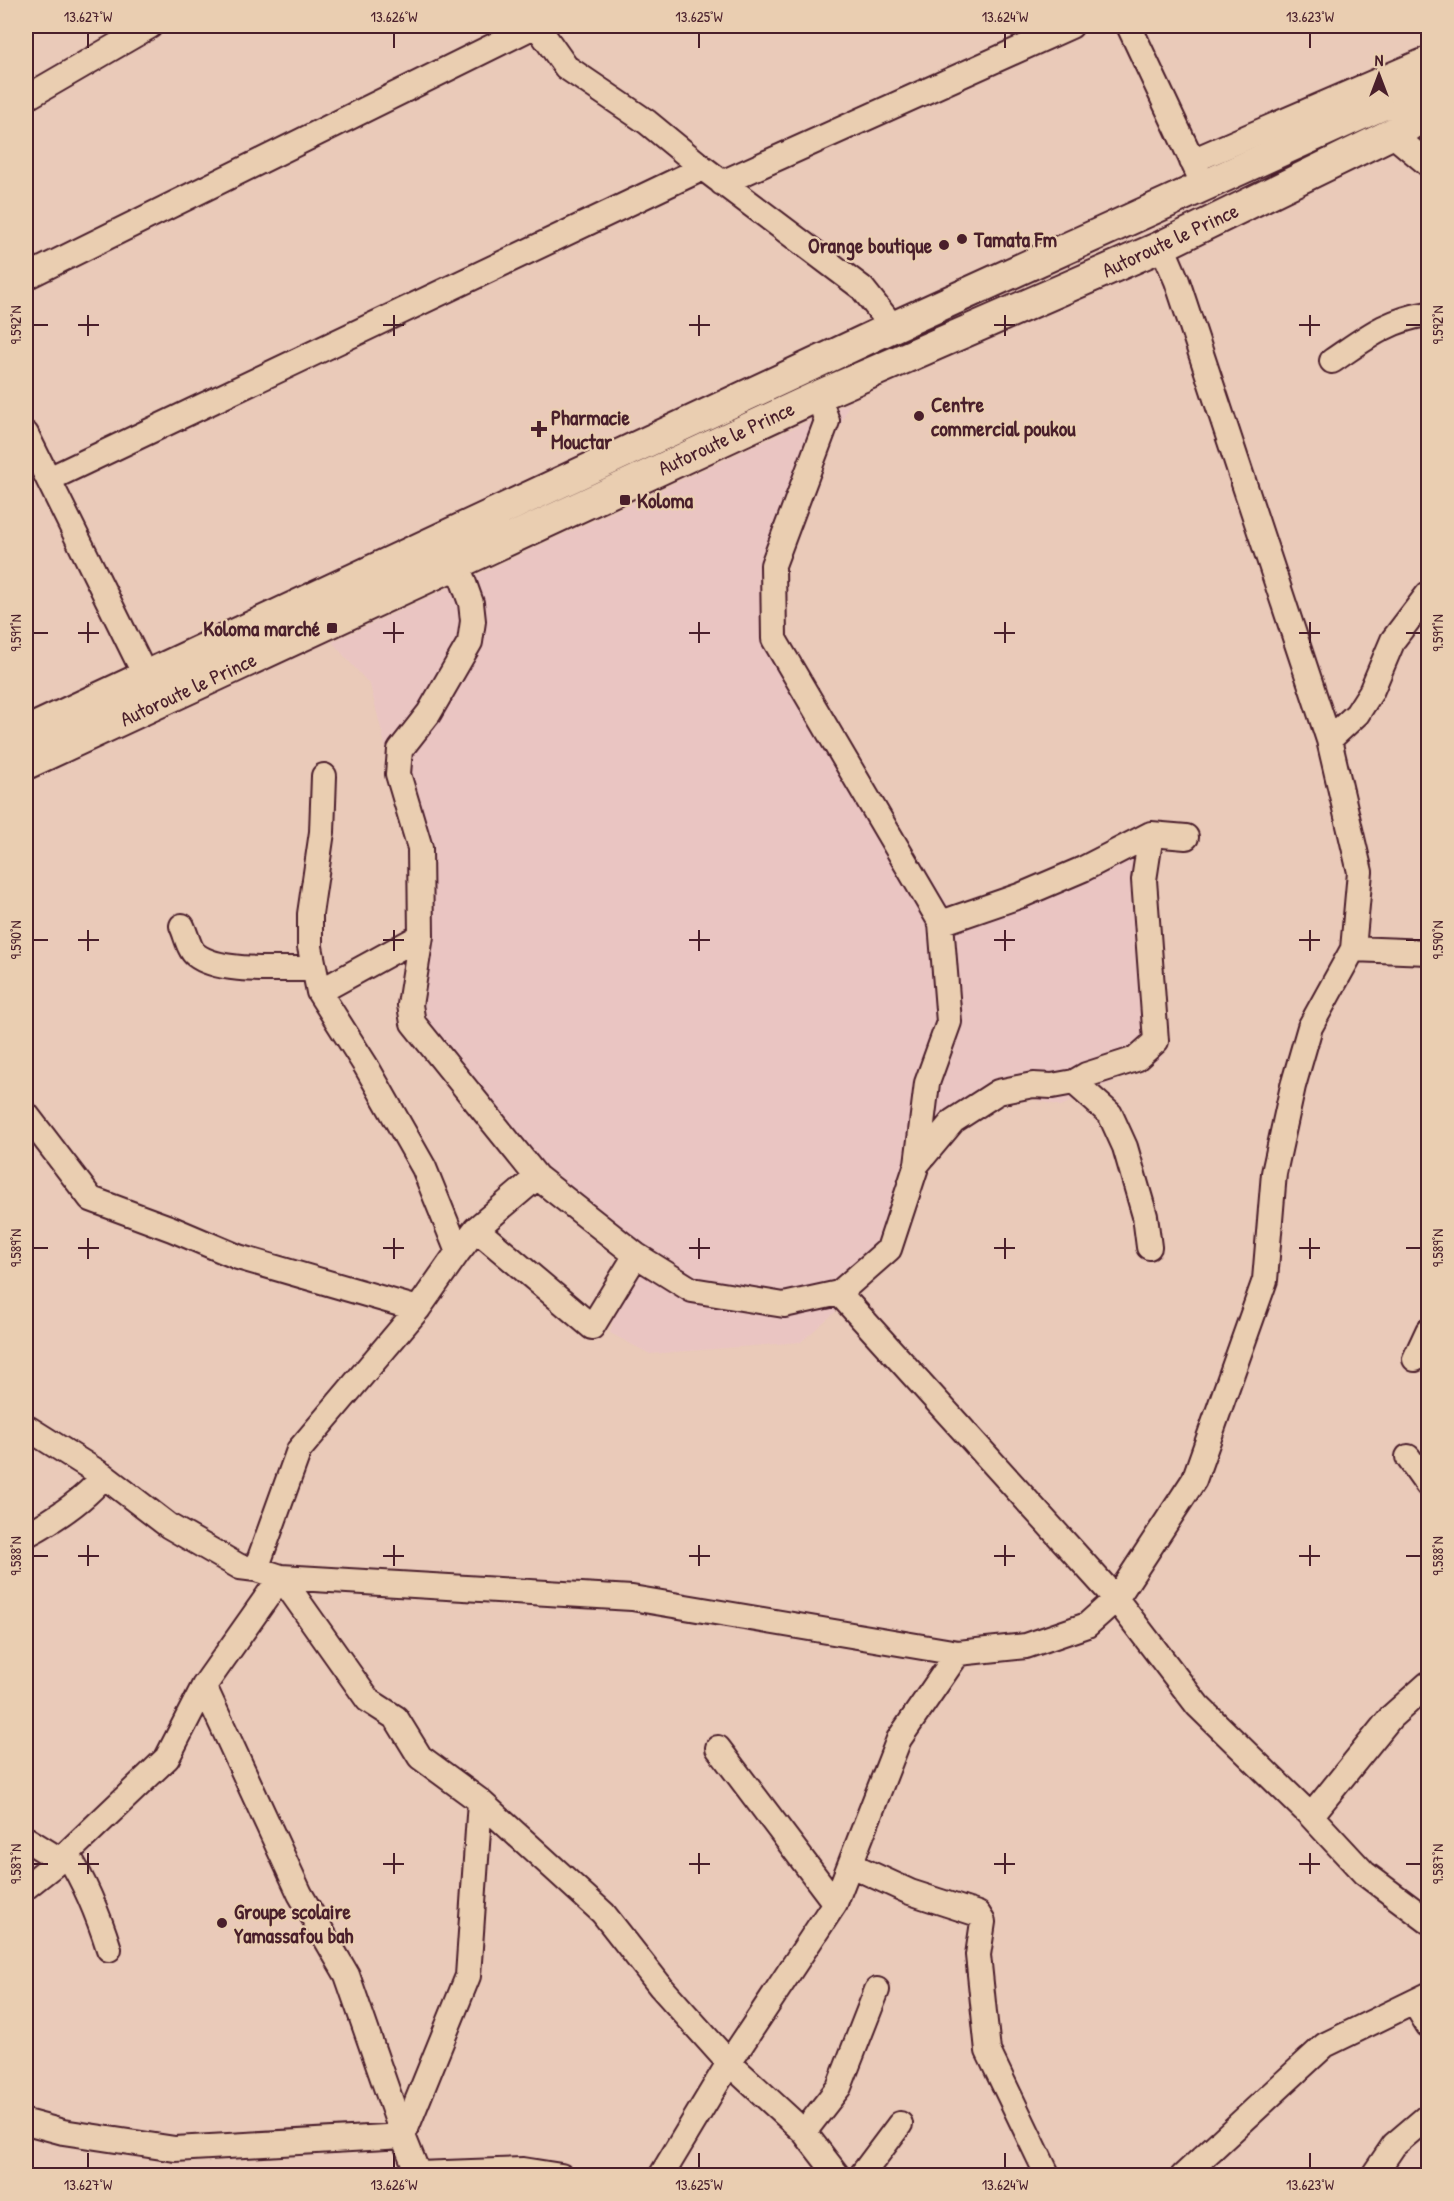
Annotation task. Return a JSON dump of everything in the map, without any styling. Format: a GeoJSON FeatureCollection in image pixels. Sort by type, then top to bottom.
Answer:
{"type":"FeatureCollection","features":[{"type":"Feature","properties":{"kind":"main road","name":"Autoroute le Prince"},"geometry":{"type":"LineString","coordinates":[[26,732],[893,327],[1198,173],[1428,84]]}},
{"type":"Feature","properties":{"kind":"main road","name":"Autoroute le Prince"},"geometry":{"type":"LineString","coordinates":[[26,764],[818,396],[1162,246],[1428,116]]}},
{"type":"Feature","properties":{"kind":"street"},"geometry":{"type":"LineString","coordinates":[[26,98],[150,26]]}},
{"type":"Feature","properties":{"kind":"street"},"geometry":{"type":"LineString","coordinates":[[26,277],[536,26],[566,67],[646,122],[722,183],[862,288],[893,327]]}},
{"type":"Feature","properties":{"kind":"street"},"geometry":{"type":"LineString","coordinates":[[722,183],[1071,26]]}},
{"type":"Feature","properties":{"kind":"street"},"geometry":{"type":"LineString","coordinates":[[1129,26],[1198,173],[1428,58]]}},
{"type":"Feature","properties":{"kind":"street"},"geometry":{"type":"LineString","coordinates":[[1391,133],[1428,164]]}},
{"type":"Feature","properties":{"kind":"street"},"geometry":{"type":"LineString","coordinates":[[50,479],[703,168]]}},
{"type":"Feature","properties":{"kind":"street"},"geometry":{"type":"LineString","coordinates":[[26,1427],[104,1476],[169,1526],[240,1567],[256,1569],[281,1577],[632,1598],[958,1653],[1026,1646],[1087,1625],[1116,1599],[1194,1480],[1265,1280],[1274,1173],[1293,1086],[1310,1027],[1353,948],[1360,872],[1329,740],[1177,281],[1162,246]]}},
{"type":"Feature","properties":{"kind":"street"},"geometry":{"type":"LineString","coordinates":[[1332,361],[1380,328],[1428,314]]}},
{"type":"Feature","properties":{"kind":"street"},"geometry":{"type":"LineString","coordinates":[[457,564],[471,603],[473,621],[470,642],[429,713],[400,750],[398,774],[420,848],[421,936],[410,1005],[413,1023],[537,1178],[636,1255],[692,1290],[784,1305],[839,1293],[889,1249],[916,1164],[927,1083],[949,1022],[941,923],[774,639],[773,565],[827,421],[818,396]]}},
{"type":"Feature","properties":{"kind":"street"},"geometry":{"type":"LineString","coordinates":[[26,434],[146,677]]}},
{"type":"Feature","properties":{"kind":"street"},"geometry":{"type":"LineString","coordinates":[[1329,740],[1357,714],[1371,692],[1393,640],[1428,594]]}},
{"type":"Feature","properties":{"kind":"street"},"geometry":{"type":"LineString","coordinates":[[324,776],[322,832],[310,914],[313,969],[319,992],[366,1066],[424,1168],[458,1252]]}},
{"type":"Feature","properties":{"kind":"street"},"geometry":{"type":"LineString","coordinates":[[941,923],[1022,895],[1083,869],[1150,834],[1186,837]]}},
{"type":"Feature","properties":{"kind":"street"},"geometry":{"type":"LineString","coordinates":[[916,1164],[953,1121],[998,1092],[1033,1085],[1052,1086],[1074,1082],[1086,1075],[1136,1059],[1156,1041],[1144,880],[1150,834]]}},
{"type":"Feature","properties":{"kind":"street"},"geometry":{"type":"LineString","coordinates":[[182,926],[195,954],[211,963],[243,968],[313,969]]}},
{"type":"Feature","properties":{"kind":"street"},"geometry":{"type":"LineString","coordinates":[[319,992],[421,936]]}},
{"type":"Feature","properties":{"kind":"street"},"geometry":{"type":"LineString","coordinates":[[1353,948],[1428,952]]}},
{"type":"Feature","properties":{"kind":"street"},"geometry":{"type":"LineString","coordinates":[[1074,1082],[1110,1114],[1120,1136],[1145,1216],[1149,1247]]}},
{"type":"Feature","properties":{"kind":"street"},"geometry":{"type":"LineString","coordinates":[[26,1117],[91,1199],[172,1229],[238,1257],[418,1310]]}},
{"type":"Feature","properties":{"kind":"street"},"geometry":{"type":"LineString","coordinates":[[256,1569],[299,1450],[418,1310],[476,1229],[537,1178]]}},
{"type":"Feature","properties":{"kind":"street"},"geometry":{"type":"LineString","coordinates":[[476,1229],[592,1327],[636,1255]]}},
{"type":"Feature","properties":{"kind":"street"},"geometry":{"type":"LineString","coordinates":[[839,1293],[1116,1599],[1198,1706],[1311,1816],[1364,1873],[1428,1921]]}},
{"type":"Feature","properties":{"kind":"street"},"geometry":{"type":"LineString","coordinates":[[1415,1359],[1428,1331]]}},
{"type":"Feature","properties":{"kind":"street"},"geometry":{"type":"LineString","coordinates":[[1408,1458],[1428,1485]]}},
{"type":"Feature","properties":{"kind":"street"},"geometry":{"type":"LineString","coordinates":[[26,1535],[50,1522],[96,1486],[104,1476]]}},
{"type":"Feature","properties":{"kind":"street"},"geometry":{"type":"LineString","coordinates":[[26,1887],[63,1857],[167,1758],[204,1686],[281,1577]]}},
{"type":"Feature","properties":{"kind":"street"},"geometry":{"type":"LineString","coordinates":[[281,1577],[368,1700],[396,1718],[420,1757],[480,1801],[603,1913],[661,1987],[729,2063],[804,2132],[838,2175]]}},
{"type":"Feature","properties":{"kind":"street"},"geometry":{"type":"LineString","coordinates":[[661,2175],[729,2063],[835,1903],[899,1739],[958,1653]]}},
{"type":"Feature","properties":{"kind":"street"},"geometry":{"type":"LineString","coordinates":[[1311,1816],[1391,1717],[1428,1684]]}},
{"type":"Feature","properties":{"kind":"street"},"geometry":{"type":"LineString","coordinates":[[204,1686],[300,1894],[347,1975],[403,2136],[419,2175],[523,2170],[561,2175]]}},
{"type":"Feature","properties":{"kind":"street"},"geometry":{"type":"LineString","coordinates":[[718,1748],[835,1903]]}},
{"type":"Feature","properties":{"kind":"street"},"geometry":{"type":"LineString","coordinates":[[403,2136],[468,1976],[480,1801]]}},
{"type":"Feature","properties":{"kind":"street"},"geometry":{"type":"LineString","coordinates":[[26,1839],[63,1857],[83,1879],[98,1912],[109,1949]]}},
{"type":"Feature","properties":{"kind":"street"},"geometry":{"type":"LineString","coordinates":[[851,1865],[910,1892],[978,1914],[981,1918],[983,1922],[978,1955],[988,2051],[1048,2175]]}},
{"type":"Feature","properties":{"kind":"street"},"geometry":{"type":"LineString","coordinates":[[804,2132],[839,2087],[878,1990]]}},
{"type":"Feature","properties":{"kind":"street"},"geometry":{"type":"LineString","coordinates":[[1183,2175],[1325,2045],[1421,1998],[1428,2025]]}},
{"type":"Feature","properties":{"kind":"street"},"geometry":{"type":"LineString","coordinates":[[1373,2175],[1394,2145],[1428,2116]]}},
{"type":"Feature","properties":{"kind":"street"},"geometry":{"type":"LineString","coordinates":[[26,2122],[63,2132],[175,2149],[403,2136]]}},
{"type":"Feature","properties":{"kind":"street"},"geometry":{"type":"LineString","coordinates":[[861,2175],[900,2124]]}},
{"type":"Feature","properties":{"kind":"shaded area"},"geometry":{"type":"Polygon","coordinates":[[[850,402],[787,559],[774,608],[780,635],[952,911],[1140,850],[1161,1059],[1061,1106],[982,1087],[926,1177],[884,1269],[801,1342],[650,1354],[610,1333],[626,1260],[405,1014],[418,876],[370,685],[332,642],[850,402]]]}},
{"type":"Feature","properties":{"kind":"place","name":"Tamata Fm"},"geometry":{"type":"Point","coordinates":[962,239]}},
{"type":"Feature","properties":{"kind":"place","name":"Orange boutique"},"geometry":{"type":"Point","coordinates":[944,245]}},
{"type":"Feature","properties":{"kind":"place","name":"Centre commercial poukou"},"geometry":{"type":"Point","coordinates":[919,416]}},
{"type":"Feature","properties":{"kind":"place","name":"Pharmacie Mouctar"},"geometry":{"type":"Point","coordinates":[539,429]}},
{"type":"Feature","properties":{"kind":"place","name":"Koloma"},"geometry":{"type":"Point","coordinates":[625,500]}},
{"type":"Feature","properties":{"kind":"place","name":"Koloma marché"},"geometry":{"type":"Point","coordinates":[332,628]}},
{"type":"Feature","properties":{"kind":"place","name":"Groupe scolaire Yamassafou bah"},"geometry":{"type":"Point","coordinates":[222,1923]}}]}
